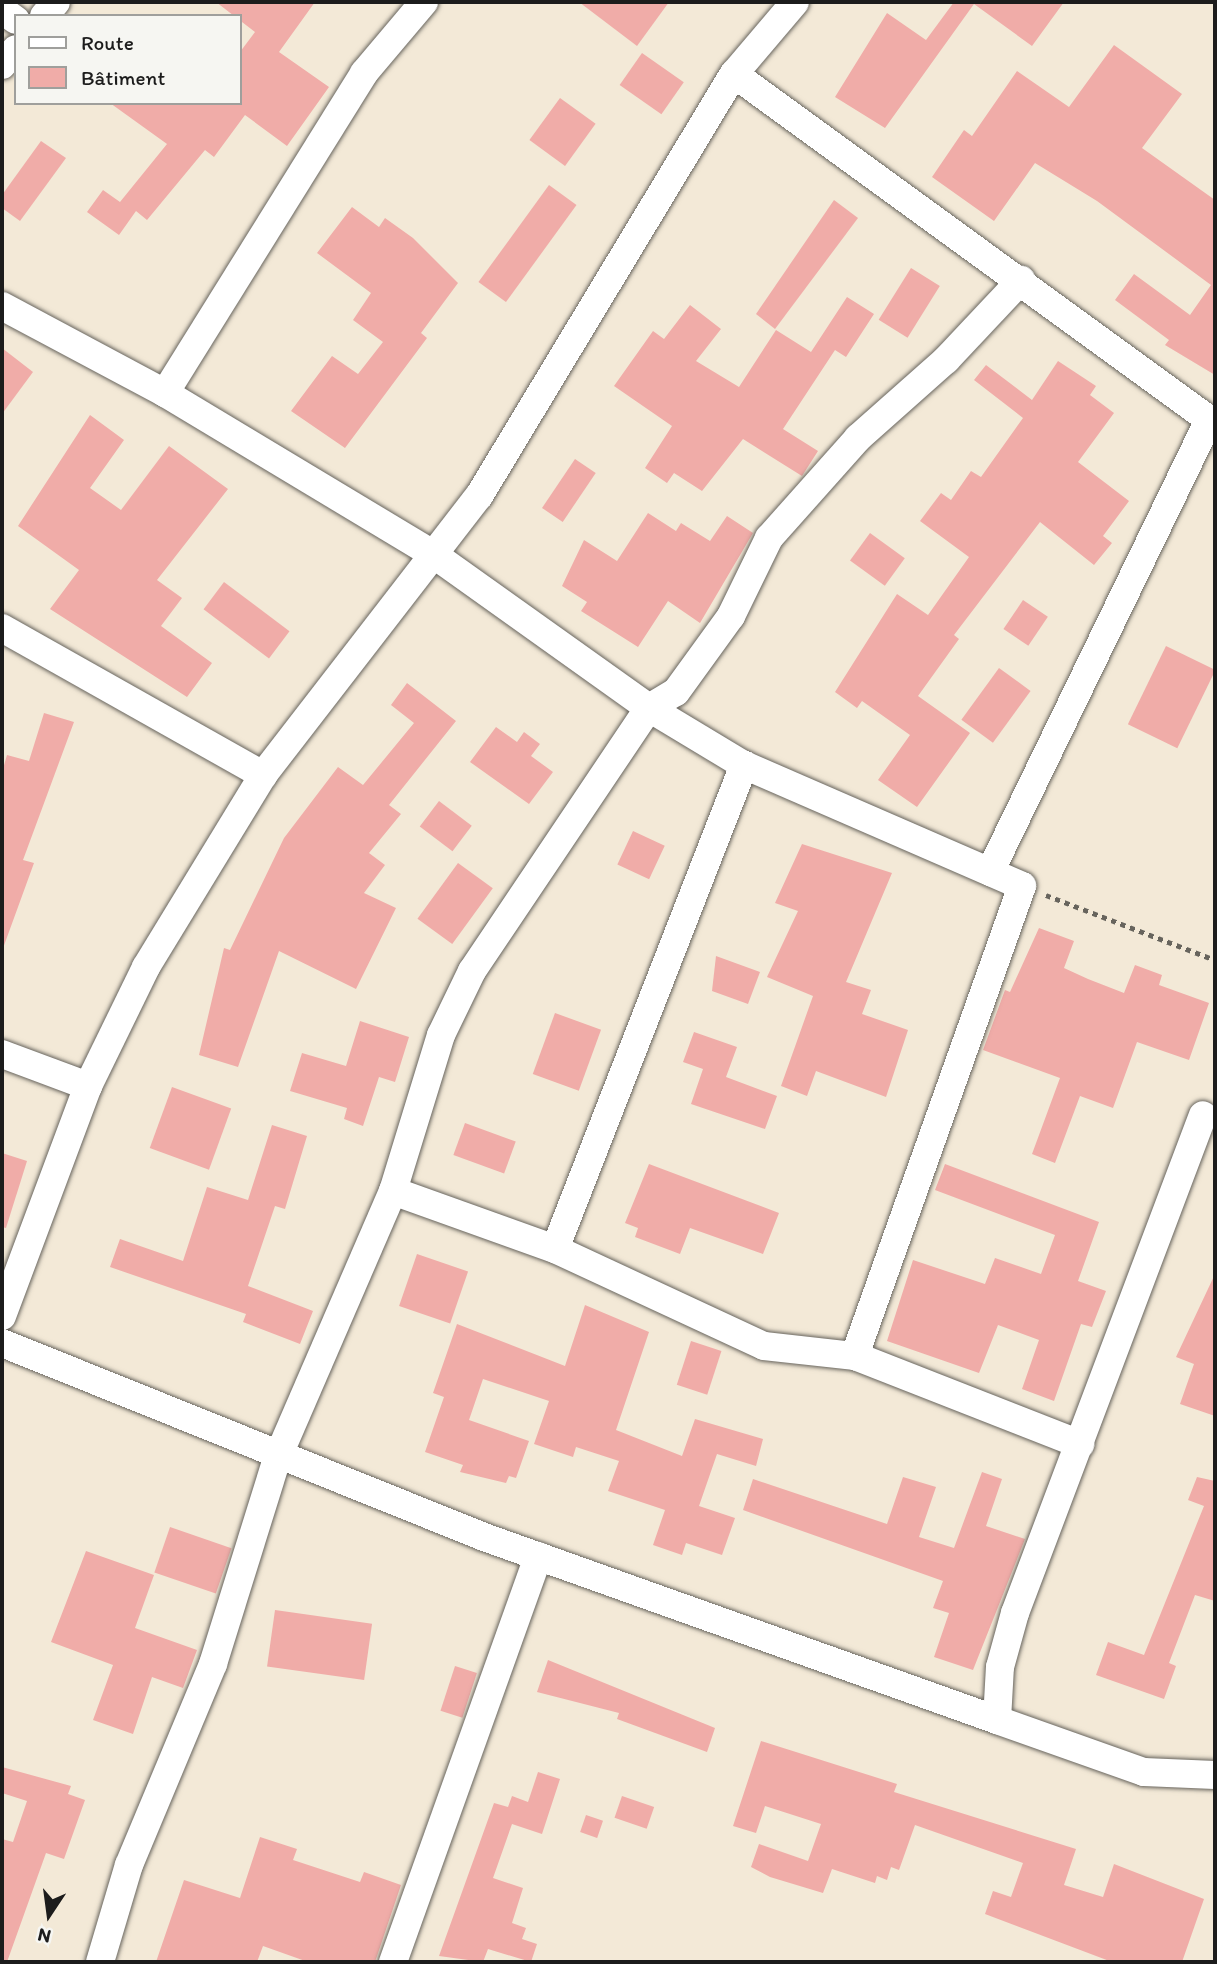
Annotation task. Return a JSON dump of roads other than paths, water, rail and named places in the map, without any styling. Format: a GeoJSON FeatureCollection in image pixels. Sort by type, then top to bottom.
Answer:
{"type":"FeatureCollection","features":[{"type":"Feature","properties":{"kind":"street"},"geometry":{"type":"LineString","coordinates":[[165,393],[364,73],[424,2]]}},
{"type":"Feature","properties":{"kind":"street"},"geometry":{"type":"LineString","coordinates":[[2,1316],[88,1086],[146,967],[264,775],[479,496],[734,74],[794,2]]}},
{"type":"Feature","properties":{"kind":"street"},"geometry":{"type":"LineString","coordinates":[[2,65],[14,51]]}},
{"type":"Feature","properties":{"kind":"street"},"geometry":{"type":"LineString","coordinates":[[734,74],[1021,279],[1212,422],[990,872]]}},
{"type":"Feature","properties":{"kind":"street"},"geometry":{"type":"LineString","coordinates":[[100,1962],[129,1865],[213,1664],[277,1459],[393,1191],[441,1035],[472,971],[649,708],[676,692],[731,616],[769,538],[858,438],[946,360],[1021,279]]}},
{"type":"Feature","properties":{"kind":"street"},"geometry":{"type":"LineString","coordinates":[[2,306],[165,393],[433,554],[649,708],[744,765],[1022,887],[855,1356]]}},
{"type":"Feature","properties":{"kind":"street"},"geometry":{"type":"LineString","coordinates":[[2,628],[264,775]]}},
{"type":"Feature","properties":{"kind":"street"},"geometry":{"type":"LineString","coordinates":[[555,1248],[744,765]]}},
{"type":"Feature","properties":{"kind":"street"},"geometry":{"type":"LineString","coordinates":[[2,1054],[88,1086]]}},
{"type":"Feature","properties":{"kind":"street"},"geometry":{"type":"LineString","coordinates":[[997,1720],[1000,1667],[1015,1614],[1203,1115]]}},
{"type":"Feature","properties":{"kind":"street"},"geometry":{"type":"LineString","coordinates":[[393,1191],[555,1248],[764,1346],[855,1356],[1080,1444]]}},
{"type":"Feature","properties":{"kind":"street"},"geometry":{"type":"LineString","coordinates":[[2,1343],[277,1459],[538,1556],[997,1720],[1144,1772],[1215,1775]]}},
{"type":"Feature","properties":{"kind":"street"},"geometry":{"type":"LineString","coordinates":[[393,1962],[538,1556]]}}]}
